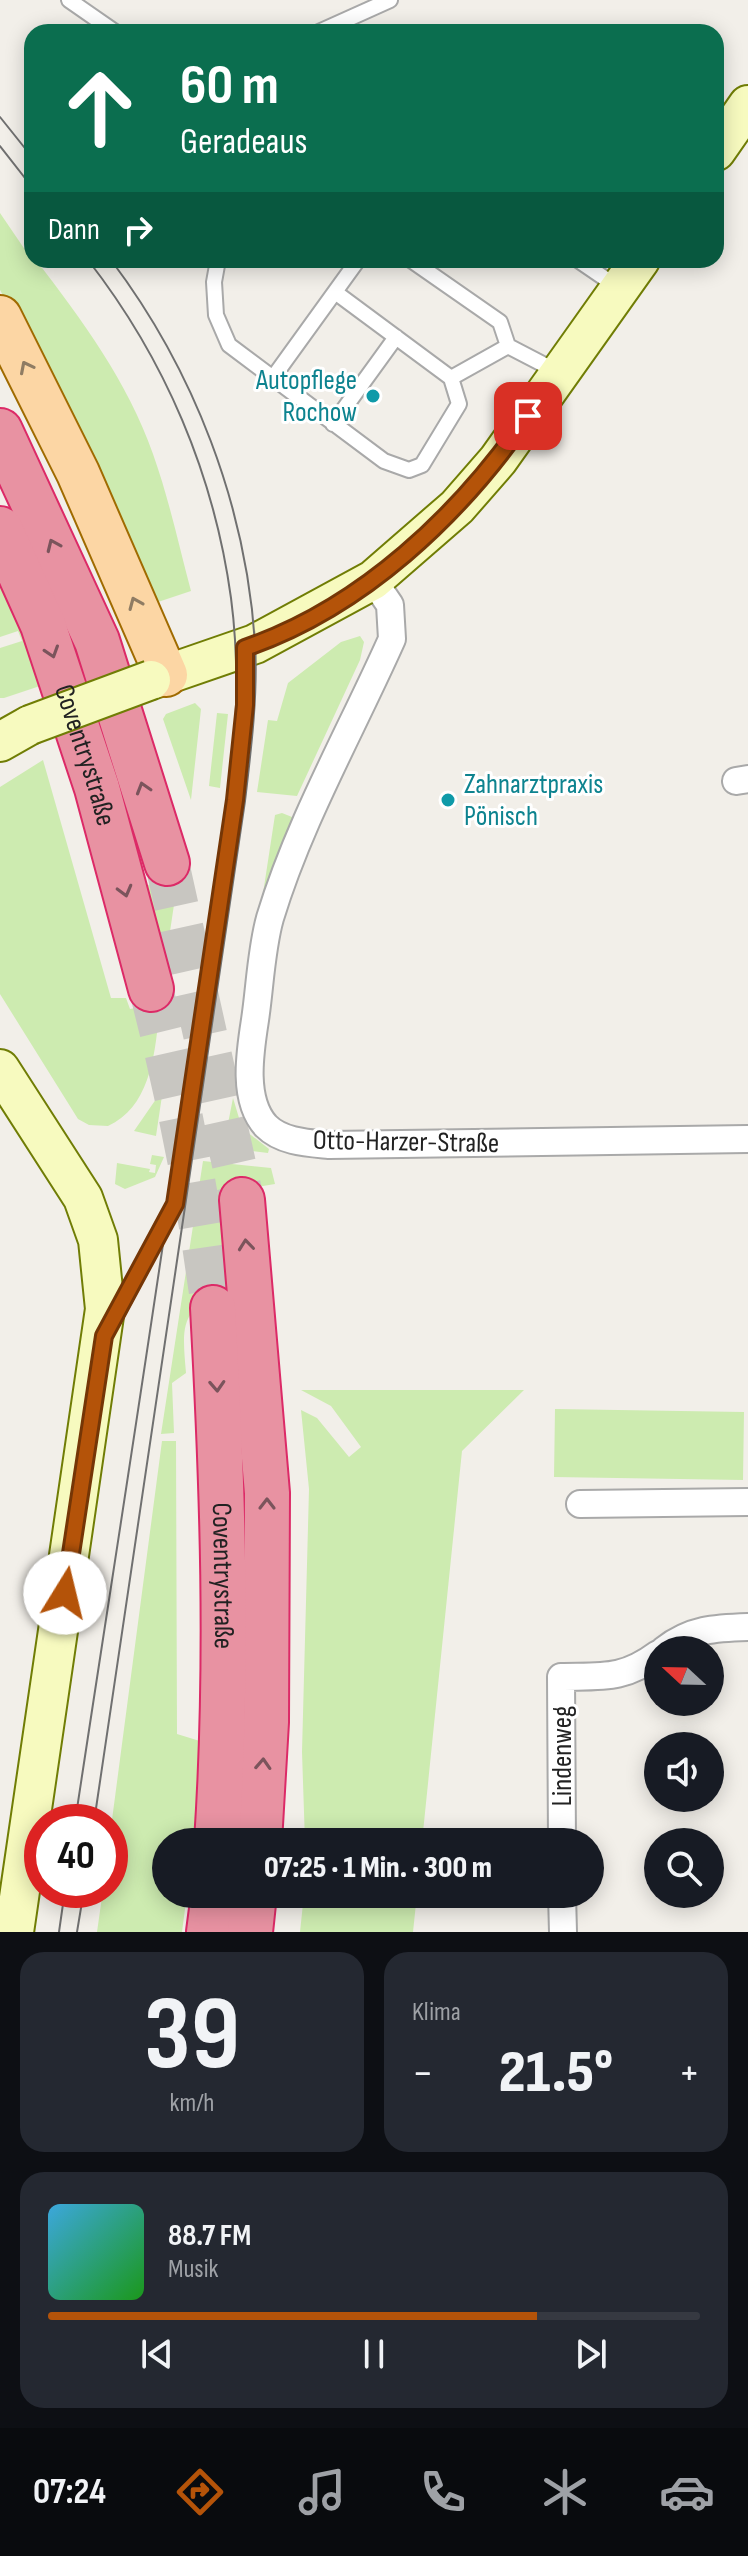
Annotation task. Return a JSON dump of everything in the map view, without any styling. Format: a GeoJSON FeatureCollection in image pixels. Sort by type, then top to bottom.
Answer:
{"type":"FeatureCollection","features":[{"type":"Feature","properties":{"kind":"highway"},"geometry":{"type":"LineString","coordinates":[[0,431],[97,641],[167,863]]}},
{"type":"Feature","properties":{"kind":"highway","name":"Coventrystraße"},"geometry":{"type":"LineString","coordinates":[[0,529],[43,625],[92,773],[151,989]]}},
{"type":"Feature","properties":{"kind":"highway"},"geometry":{"type":"LineString","coordinates":[[242,1200],[267,1493],[266,1722],[260,1828]]}},
{"type":"Feature","properties":{"kind":"highway","name":"Coventrystraße"},"geometry":{"type":"LineString","coordinates":[[213,1308],[224,1504],[226,1711],[218,1828]]}},
{"type":"Feature","properties":{"kind":"highway"},"geometry":{"type":"LineString","coordinates":[[209,1932],[212,1908]]}},
{"type":"Feature","properties":{"kind":"highway"},"geometry":{"type":"LineString","coordinates":[[250,1932],[253,1908]]}},
{"type":"Feature","properties":{"kind":"main road"},"geometry":{"type":"LineString","coordinates":[[0,317],[78,473],[159,678]]}},
{"type":"Feature","properties":{"kind":"street"},"geometry":{"type":"LineString","coordinates":[[724,140],[748,105]]}},
{"type":"Feature","properties":{"kind":"street"},"geometry":{"type":"LineString","coordinates":[[15,734],[245,648],[300,623],[373,580],[457,507],[498,460],[630,274]]}},
{"type":"Feature","properties":{"kind":"street","name":"Otto-Harzer-Straße"},"geometry":{"type":"LineString","coordinates":[[373,580],[390,605],[392,639],[284,877],[269,922],[252,1041],[251,1089],[256,1110],[267,1127],[284,1138],[329,1145],[748,1139]]}},
{"type":"Feature","properties":{"kind":"street"},"geometry":{"type":"LineString","coordinates":[[0,1069],[83,1198],[98,1240],[105,1309],[104,1336],[14,1932]]}},
{"type":"Feature","properties":{"kind":"street"},"geometry":{"type":"LineString","coordinates":[[580,1504],[748,1502]]}},
{"type":"Feature","properties":{"kind":"street"},"geometry":{"type":"LineString","coordinates":[[683,1636],[706,1628],[748,1627]]}},
{"type":"Feature","properties":{"kind":"street","name":"Lindenweg"},"geometry":{"type":"LineString","coordinates":[[562,1828],[561,1677],[621,1676],[644,1665]]}},
{"type":"Feature","properties":{"kind":"street"},"geometry":{"type":"LineString","coordinates":[[562,1908],[563,1932]]}},
{"type":"Feature","properties":{"kind":"lane"},"geometry":{"type":"LineString","coordinates":[[69,0],[104,24]]}},
{"type":"Feature","properties":{"kind":"lane"},"geometry":{"type":"LineString","coordinates":[[337,24],[390,0]]}},
{"type":"Feature","properties":{"kind":"lane"},"geometry":{"type":"LineString","coordinates":[[218,268],[216,315],[229,345],[384,461],[409,470],[422,465],[459,404],[451,378],[335,292]]}},
{"type":"Feature","properties":{"kind":"lane"},"geometry":{"type":"LineString","coordinates":[[272,379],[352,268]]}},
{"type":"Feature","properties":{"kind":"lane"},"geometry":{"type":"LineString","coordinates":[[422,268],[500,322],[508,346],[559,372]]}},
{"type":"Feature","properties":{"kind":"lane"},"geometry":{"type":"LineString","coordinates":[[608,268],[630,274]]}},
{"type":"Feature","properties":{"kind":"lane"},"geometry":{"type":"LineString","coordinates":[[333,424],[396,337]]}},
{"type":"Feature","properties":{"kind":"lane"},"geometry":{"type":"LineString","coordinates":[[451,378],[508,346]]}},
{"type":"Feature","properties":{"kind":"lane"},"geometry":{"type":"LineString","coordinates":[[104,1336],[175,1204],[235,800],[245,705],[245,648]]}},
{"type":"Feature","properties":{"kind":"green space"},"geometry":{"type":"Polygon","coordinates":[[[0,213],[24,248],[24,268],[42,268],[87,329],[131,402],[159,471],[191,591],[152,604],[59,400],[0,290],[0,213]]]}},
{"type":"Feature","properties":{"kind":"green space"},"geometry":{"type":"Polygon","coordinates":[[[0,580],[46,684],[4,698],[0,698],[0,648],[22,641],[18,631],[0,637],[0,580]]]}},
{"type":"Feature","properties":{"kind":"green space"},"geometry":{"type":"Polygon","coordinates":[[[360,636],[364,642],[360,660],[297,796],[257,792],[268,720],[277,721],[288,683],[341,642],[360,636]]]}},
{"type":"Feature","properties":{"kind":"green space"},"geometry":{"type":"Polygon","coordinates":[[[195,703],[201,709],[191,800],[163,719],[166,714],[195,703]]]}},
{"type":"Feature","properties":{"kind":"green space"},"geometry":{"type":"Polygon","coordinates":[[[217,713],[228,714],[220,788],[209,786],[217,713]]]}},
{"type":"Feature","properties":{"kind":"green space"},"geometry":{"type":"Polygon","coordinates":[[[43,760],[111,998],[126,998],[130,1009],[140,1007],[162,983],[156,1043],[146,1083],[125,1115],[108,1126],[89,1125],[78,1119],[0,994],[0,787],[43,760]]]}},
{"type":"Feature","properties":{"kind":"green space"},"geometry":{"type":"Polygon","coordinates":[[[282,813],[297,819],[262,900],[275,815],[282,813]]]}},
{"type":"Feature","properties":{"kind":"green space"},"geometry":{"type":"Polygon","coordinates":[[[182,851],[165,965],[144,887],[157,881],[182,851]]]}},
{"type":"Feature","properties":{"kind":"green space"},"geometry":{"type":"Polygon","coordinates":[[[163,1089],[156,1136],[134,1131],[163,1089]]]}},
{"type":"Feature","properties":{"kind":"green space"},"geometry":{"type":"Polygon","coordinates":[[[233,1098],[242,1128],[269,1149],[268,1153],[228,1148],[224,1144],[233,1098]]]}},
{"type":"Feature","properties":{"kind":"green space"},"geometry":{"type":"Polygon","coordinates":[[[152,1155],[164,1157],[155,1177],[125,1189],[115,1184],[117,1163],[150,1169],[149,1172],[155,1173],[156,1165],[150,1164],[152,1155]]]}},
{"type":"Feature","properties":{"kind":"green space"},"geometry":{"type":"Polygon","coordinates":[[[203,1161],[271,1168],[275,1184],[239,1190],[223,1209],[221,1220],[230,1291],[201,1304],[187,1320],[184,1343],[186,1373],[172,1383],[174,1433],[161,1434],[203,1161]]]}},
{"type":"Feature","properties":{"kind":"green space"},"geometry":{"type":"Polygon","coordinates":[[[301,1390],[524,1390],[462,1451],[423,1828],[305,1828],[302,1752],[309,1489],[301,1410],[317,1418],[349,1457],[361,1447],[331,1406],[301,1390]]]}},
{"type":"Feature","properties":{"kind":"green space"},"geometry":{"type":"Polygon","coordinates":[[[555,1409],[744,1412],[743,1480],[554,1477],[555,1409]]]}},
{"type":"Feature","properties":{"kind":"green space"},"geometry":{"type":"Polygon","coordinates":[[[162,1441],[176,1441],[177,1734],[203,1742],[194,1828],[152,1828],[152,1908],[185,1908],[182,1932],[97,1932],[100,1908],[128,1908],[128,1804],[114,1804],[162,1441]]]}},
{"type":"Feature","properties":{"kind":"green space"},"geometry":{"type":"Polygon","coordinates":[[[303,1908],[416,1908],[413,1932],[300,1932],[303,1908]]]}},
{"type":"Feature","properties":{"kind":"tunnel"},"geometry":{"type":"LineString","coordinates":[[167,863],[242,1200]]}},
{"type":"Feature","properties":{"kind":"tunnel"},"geometry":{"type":"LineString","coordinates":[[151,989],[187,1148],[213,1308]]}},
{"type":"Feature","properties":{"kind":"tram line"},"geometry":{"type":"LineString","coordinates":[[0,117],[24,147]]}},
{"type":"Feature","properties":{"kind":"tram line"},"geometry":{"type":"LineString","coordinates":[[0,146],[24,177]]}},
{"type":"Feature","properties":{"kind":"tram line"},"geometry":{"type":"LineString","coordinates":[[78,1804],[220,870],[236,706],[236,652],[231,598],[223,552],[199,463],[163,378],[116,298],[94,268]]}},
{"type":"Feature","properties":{"kind":"tram line"},"geometry":{"type":"LineString","coordinates":[[97,1804],[245,801],[256,682],[250,591],[240,540],[211,441],[167,347],[117,268]]}},
{"type":"Feature","properties":{"kind":"tram line"},"geometry":{"type":"LineString","coordinates":[[59,1932],[62,1908]]}},
{"type":"Feature","properties":{"kind":"tram line"},"geometry":{"type":"LineString","coordinates":[[77,1932],[81,1908]]}},
{"type":"Feature","properties":{"kind":"place","name":"Autopflege Rochow"},"geometry":{"type":"Point","coordinates":[373,396]}},
{"type":"Feature","properties":{"kind":"place","name":"Zahnarztpraxis Pönisch"},"geometry":{"type":"Point","coordinates":[448,800]}},
{"type":"Feature","properties":{"kind":"route"},"geometry":{"type":"LineString","coordinates":[[65,1593],[104,1336],[175,1204],[235,800],[245,705],[245,648],[300,623],[373,580],[457,507],[498,460],[528,416]]}}]}
